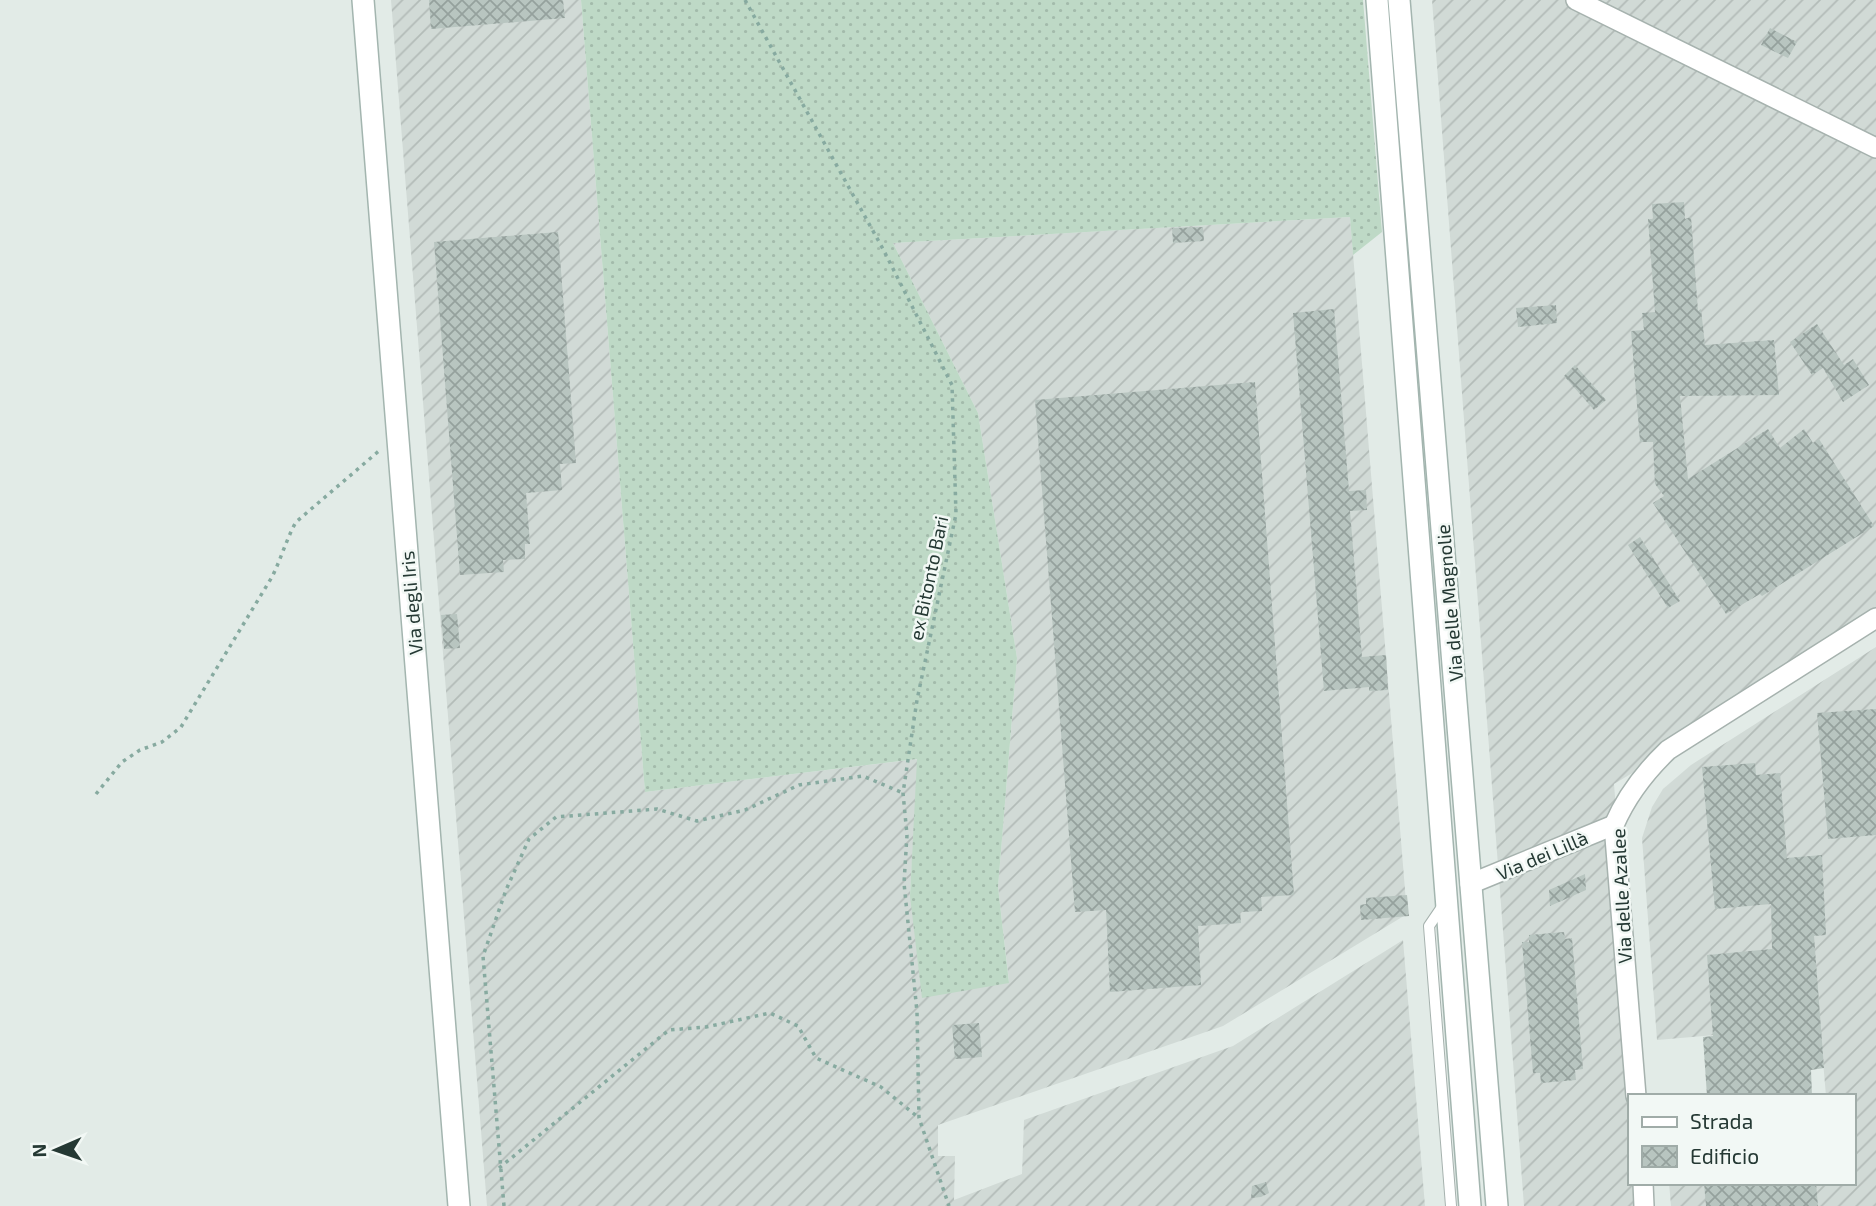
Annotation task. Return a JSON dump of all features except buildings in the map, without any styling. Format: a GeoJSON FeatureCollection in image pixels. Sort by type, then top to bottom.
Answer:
{"type":"FeatureCollection","features":[{"type":"Feature","properties":{"kind":"street","name":"Via degli Iris"},"geometry":{"type":"LineString","coordinates":[[363,0],[459,1206]]}},
{"type":"Feature","properties":{"kind":"street","name":"Via delle Magnolie"},"geometry":{"type":"LineString","coordinates":[[1377,0],[1470,1206]]}},
{"type":"Feature","properties":{"kind":"street","name":"Via delle Magnolie"},"geometry":{"type":"LineString","coordinates":[[1399,0],[1497,1206]]}},
{"type":"Feature","properties":{"kind":"street"},"geometry":{"type":"LineString","coordinates":[[1576,0],[1876,148]]}},
{"type":"Feature","properties":{"kind":"street","name":"Via delle Azalee"},"geometry":{"type":"LineString","coordinates":[[1636,1094],[1614,825],[1623,805],[1637,783],[1668,750],[1876,618]]}},
{"type":"Feature","properties":{"kind":"street","name":"Via dei Lillà"},"geometry":{"type":"LineString","coordinates":[[1471,892],[1614,825]]}},
{"type":"Feature","properties":{"kind":"street"},"geometry":{"type":"LineString","coordinates":[[1447,901],[1471,892]]}},
{"type":"Feature","properties":{"kind":"street"},"geometry":{"type":"LineString","coordinates":[[1643,1185],[1644,1206]]}},
{"type":"Feature","properties":{"kind":"lane"},"geometry":{"type":"LineString","coordinates":[[1447,901],[1429,926],[1451,1206]]}},
{"type":"Feature","properties":{"kind":"path","name":"ex Bitonto Bari"},"geometry":{"type":"LineString","coordinates":[[745,0],[883,248],[952,385],[957,514],[917,700],[903,793],[907,835],[904,883],[918,1012],[919,1118],[949,1206]]}},
{"type":"Feature","properties":{"kind":"path"},"geometry":{"type":"LineString","coordinates":[[96,793],[122,762],[140,750],[162,742],[181,727],[272,577],[287,537],[296,522],[398,435]]}},
{"type":"Feature","properties":{"kind":"path"},"geometry":{"type":"LineString","coordinates":[[504,1206],[483,956],[506,890],[529,839],[556,817],[657,809],[697,821],[745,810],[799,785],[863,776],[903,793]]}},
{"type":"Feature","properties":{"kind":"path"},"geometry":{"type":"LineString","coordinates":[[499,1168],[669,1030],[706,1027],[770,1013],[798,1026],[816,1058],[881,1087],[919,1118]]}},
{"type":"Feature","properties":{"kind":"shaded area"},"geometry":{"type":"Polygon","coordinates":[[[391,0],[581,0],[645,792],[918,759],[910,896],[1009,982],[998,887],[1017,658],[978,413],[893,243],[1350,217],[1407,914],[1223,1026],[938,1125],[938,1156],[955,1156],[954,1200],[1022,1174],[1024,1120],[1233,1046],[1403,940],[1425,1206],[487,1206],[391,0]]]}},
{"type":"Feature","properties":{"kind":"shaded area"},"geometry":{"type":"Polygon","coordinates":[[[1432,0],[1876,0],[1876,627],[1614,784],[1639,1094],[1628,1094],[1628,1185],[1646,1185],[1648,1206],[1524,1206],[1432,0]]]}},
{"type":"Feature","properties":{"kind":"shaded area"},"geometry":{"type":"Polygon","coordinates":[[[1876,647],[1876,1206],[1671,1206],[1669,1185],[1855,1185],[1855,1094],[1826,1094],[1820,1026],[1657,1040],[1642,838],[1652,807],[1663,789],[1691,765],[1876,647]]]}},
{"type":"Feature","properties":{"kind":"green space"},"geometry":{"type":"Polygon","coordinates":[[[581,0],[1363,0],[1382,232],[1353,255],[1350,217],[893,243],[978,413],[1017,658],[998,887],[1009,983],[922,998],[910,896],[917,759],[645,792],[581,0]]]}}]}
